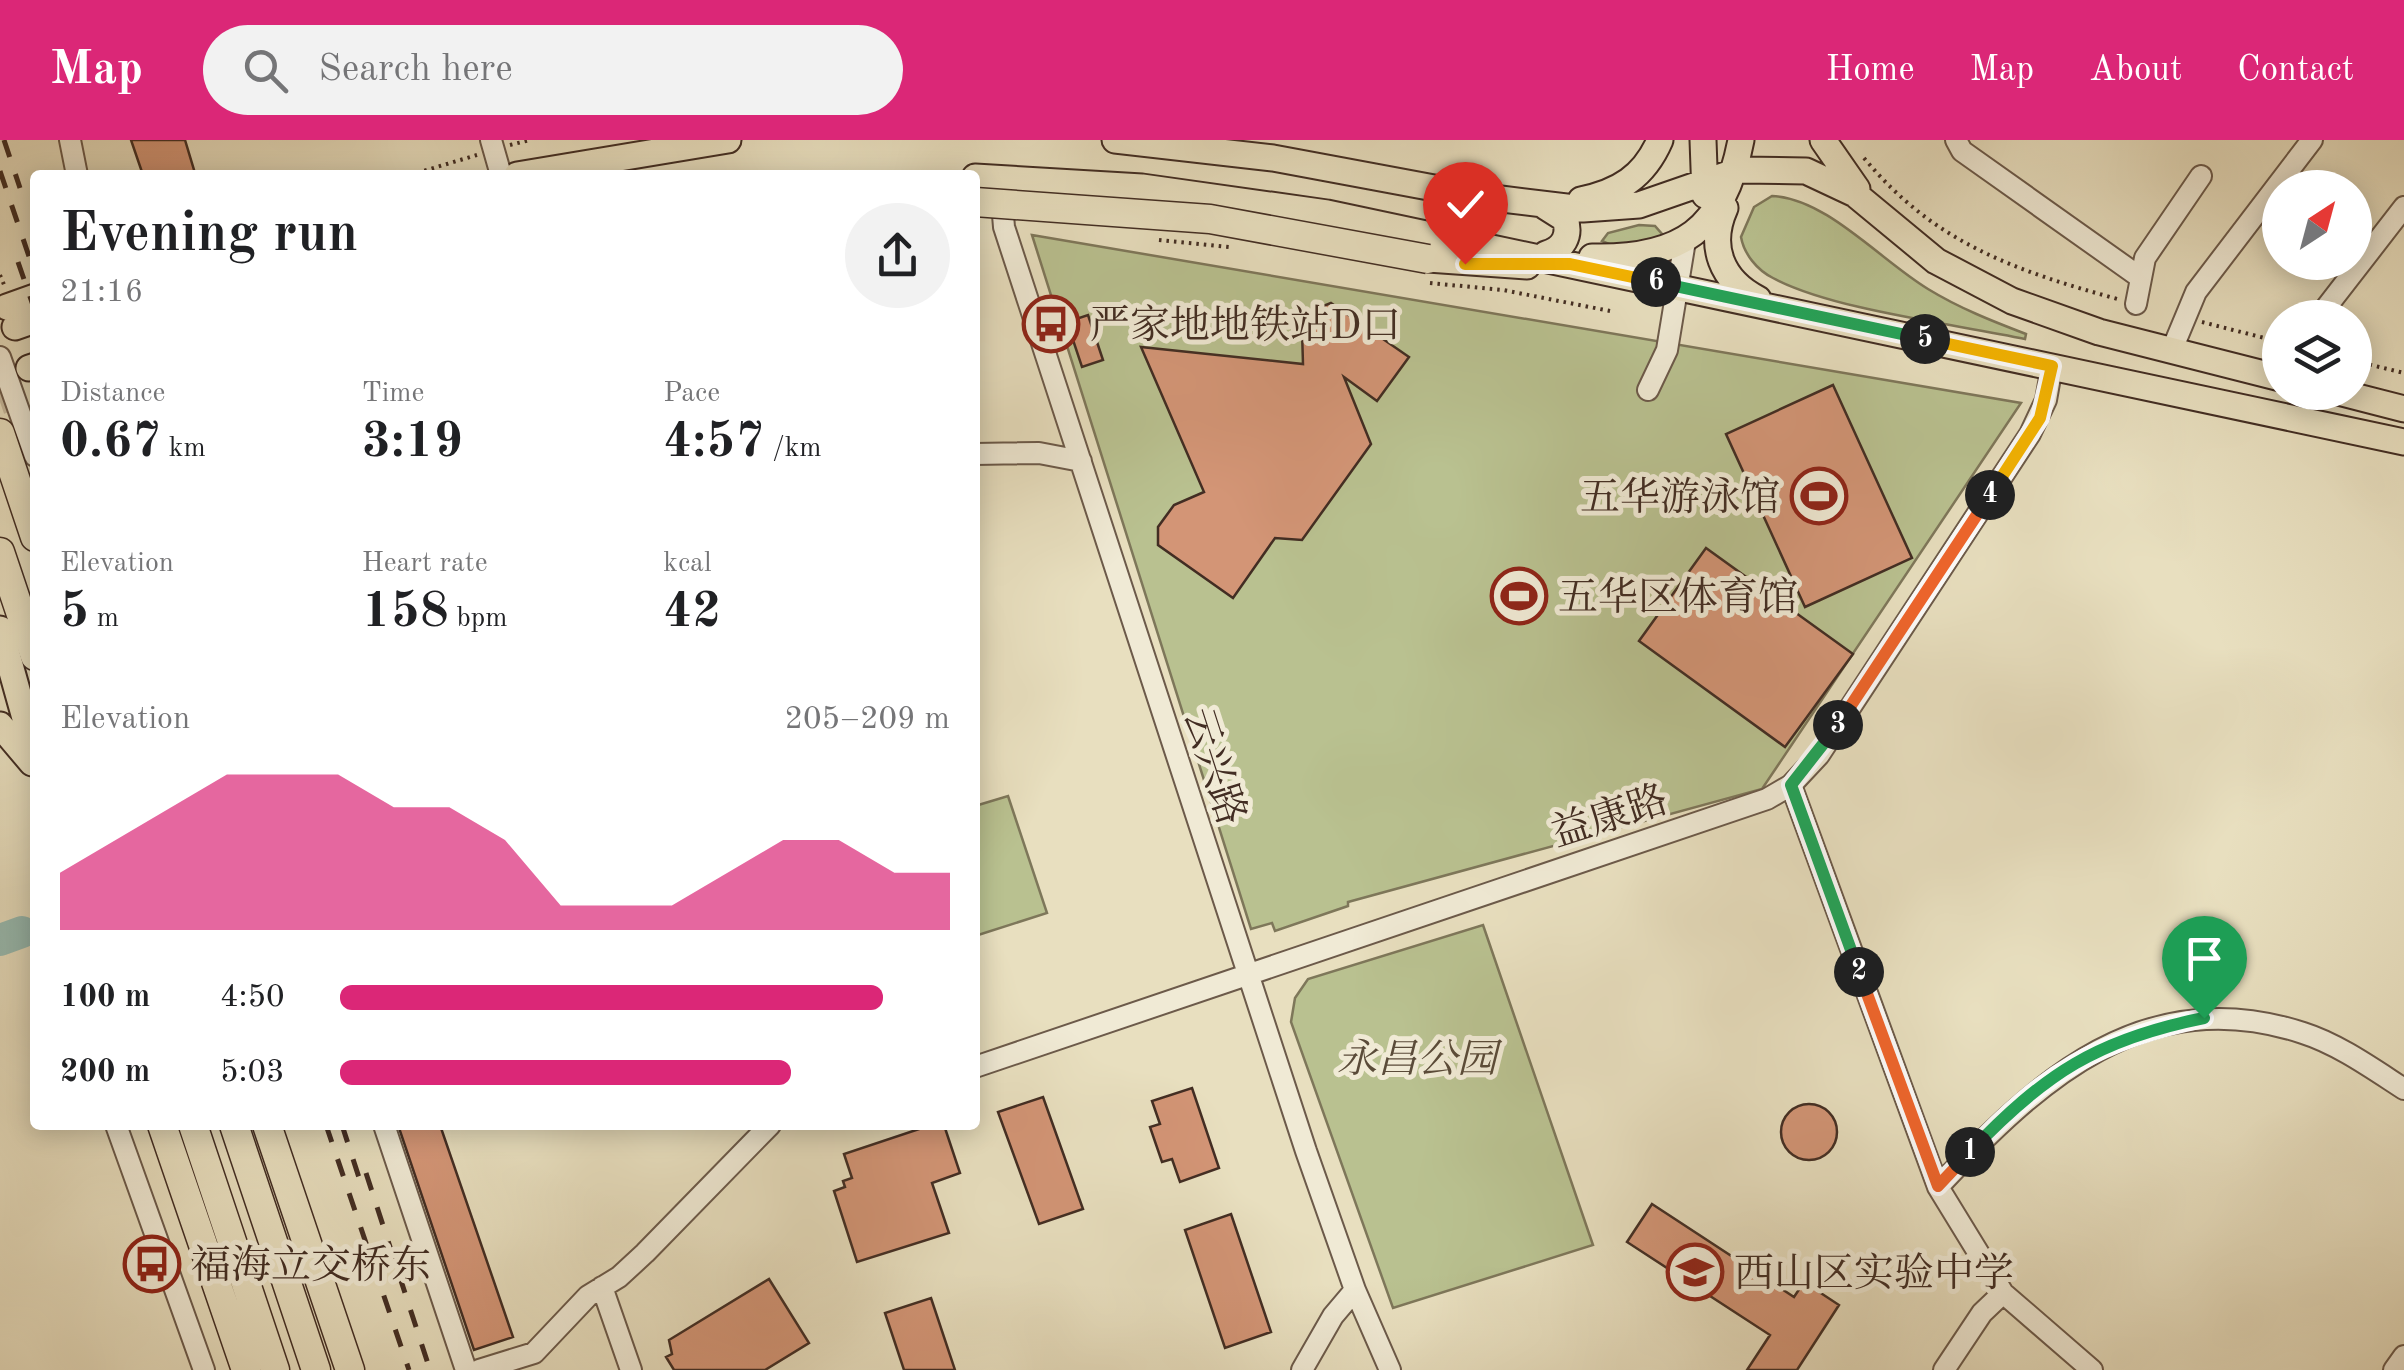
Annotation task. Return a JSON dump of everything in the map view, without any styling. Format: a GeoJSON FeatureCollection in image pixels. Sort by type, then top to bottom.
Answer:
{"type":"FeatureCollection","features":[{"type":"Feature","properties":{"kind":"highway"},"geometry":{"type":"LineString","coordinates":[[980,202],[1210,220],[1424,270]]}},
{"type":"Feature","properties":{"kind":"highway"},"geometry":{"type":"LineString","coordinates":[[0,433],[30,522]]}},
{"type":"Feature","properties":{"kind":"highway"},"geometry":{"type":"LineString","coordinates":[[0,552],[30,641]]}},
{"type":"Feature","properties":{"kind":"highway"},"geometry":{"type":"LineString","coordinates":[[164,1130],[246,1370]]}},
{"type":"Feature","properties":{"kind":"highway"},"geometry":{"type":"LineString","coordinates":[[199,1130],[279,1370]]}},
{"type":"Feature","properties":{"kind":"highway"},"geometry":{"type":"LineString","coordinates":[[233,1130],[313,1370]]}},
{"type":"Feature","properties":{"kind":"highway"},"geometry":{"type":"LineString","coordinates":[[267,1130],[348,1370]]}},
{"type":"Feature","properties":{"kind":"main road"},"geometry":{"type":"LineString","coordinates":[[547,170],[728,140]]}},
{"type":"Feature","properties":{"kind":"main road"},"geometry":{"type":"LineString","coordinates":[[1115,140],[1275,149],[1501,200],[1546,206],[1628,207],[1733,172],[1789,168],[1839,184],[1936,261],[1992,292],[2076,324],[2262,374]]}},
{"type":"Feature","properties":{"kind":"main road"},"geometry":{"type":"LineString","coordinates":[[1501,200],[1560,202],[1615,191],[1647,165],[1660,140]]}},
{"type":"Feature","properties":{"kind":"main road"},"geometry":{"type":"LineString","coordinates":[[1704,140],[1708,221],[1726,273]]}},
{"type":"Feature","properties":{"kind":"main road"},"geometry":{"type":"LineString","coordinates":[[1424,270],[1520,272],[1621,266],[1684,241],[1708,221],[1733,172],[1741,140]]}},
{"type":"Feature","properties":{"kind":"main road"},"geometry":{"type":"LineString","coordinates":[[1823,140],[1886,222]]}},
{"type":"Feature","properties":{"kind":"main road"},"geometry":{"type":"LineString","coordinates":[[1781,308],[1747,294],[1726,273],[1717,248],[1723,210],[1749,180],[1789,168]]}},
{"type":"Feature","properties":{"kind":"main road"},"geometry":{"type":"LineString","coordinates":[[987,177],[1213,195],[1621,266],[1675,286],[2404,442]]}},
{"type":"Feature","properties":{"kind":"main road"},"geometry":{"type":"LineString","coordinates":[[1546,206],[1560,212],[1568,226],[1560,248],[1546,254]]}},
{"type":"Feature","properties":{"kind":"main road"},"geometry":{"type":"LineString","coordinates":[[1393,226],[1570,264]]}},
{"type":"Feature","properties":{"kind":"main road"},"geometry":{"type":"LineString","coordinates":[[1424,270],[1570,264],[1621,266]]}},
{"type":"Feature","properties":{"kind":"main road"},"geometry":{"type":"LineString","coordinates":[[2372,401],[2404,409]]}},
{"type":"Feature","properties":{"kind":"main road"},"geometry":{"type":"LineString","coordinates":[[0,448],[30,537]]}},
{"type":"Feature","properties":{"kind":"main road"},"geometry":{"type":"LineString","coordinates":[[0,534],[30,622]]}},
{"type":"Feature","properties":{"kind":"main road"},"geometry":{"type":"LineString","coordinates":[[0,629],[30,736]]}},
{"type":"Feature","properties":{"kind":"main road"},"geometry":{"type":"LineString","coordinates":[[0,725],[30,761]]}},
{"type":"Feature","properties":{"kind":"street"},"geometry":{"type":"LineString","coordinates":[[70,140],[76,170]]}},
{"type":"Feature","properties":{"kind":"street"},"geometry":{"type":"LineString","coordinates":[[1956,140],[1962,151],[2141,278]]}},
{"type":"Feature","properties":{"kind":"street"},"geometry":{"type":"LineString","coordinates":[[2171,352],[2196,292],[2312,140]]}},
{"type":"Feature","properties":{"kind":"street"},"geometry":{"type":"LineString","coordinates":[[493,145],[500,170]]}},
{"type":"Feature","properties":{"kind":"street"},"geometry":{"type":"LineString","coordinates":[[2136,304],[2146,258],[2200,176]]}},
{"type":"Feature","properties":{"kind":"street","name":"云兴路"},"geometry":{"type":"LineString","coordinates":[[987,177],[1354,1290],[1390,1370]]}},
{"type":"Feature","properties":{"kind":"street"},"geometry":{"type":"LineString","coordinates":[[2332,300],[2404,208]]}},
{"type":"Feature","properties":{"kind":"street"},"geometry":{"type":"LineString","coordinates":[[1648,390],[1667,350],[1684,241]]}},
{"type":"Feature","properties":{"kind":"street"},"geometry":{"type":"LineString","coordinates":[[0,357],[30,442]]}},
{"type":"Feature","properties":{"kind":"street","name":"益康路"},"geometry":{"type":"LineString","coordinates":[[980,1066],[1248,972],[1767,800],[1791,785],[1819,755],[2030,434],[2046,400],[2052,366]]}},
{"type":"Feature","properties":{"kind":"street"},"geometry":{"type":"LineString","coordinates":[[980,454],[1038,453],[1081,462]]}},
{"type":"Feature","properties":{"kind":"street"},"geometry":{"type":"LineString","coordinates":[[1791,785],[1938,1186],[2004,1293],[2092,1370]]}},
{"type":"Feature","properties":{"kind":"street"},"geometry":{"type":"LineString","coordinates":[[1938,1186],[1993,1128],[2073,1061],[2141,1031],[2204,1018],[2258,1020],[2307,1034],[2404,1089]]}},
{"type":"Feature","properties":{"kind":"street"},"geometry":{"type":"LineString","coordinates":[[118,1130],[204,1370]]}},
{"type":"Feature","properties":{"kind":"street"},"geometry":{"type":"LineString","coordinates":[[386,1130],[466,1370]]}},
{"type":"Feature","properties":{"kind":"street"},"geometry":{"type":"LineString","coordinates":[[479,1370],[534,1352],[588,1296],[645,1253],[765,1130]]}},
{"type":"Feature","properties":{"kind":"street"},"geometry":{"type":"LineString","coordinates":[[602,1288],[631,1370]]}},
{"type":"Feature","properties":{"kind":"street"},"geometry":{"type":"LineString","coordinates":[[1302,1370],[1333,1316],[1354,1290]]}},
{"type":"Feature","properties":{"kind":"street"},"geometry":{"type":"LineString","coordinates":[[1944,1370],[1982,1313],[2004,1293]]}},
{"type":"Feature","properties":{"kind":"street"},"geometry":{"type":"LineString","coordinates":[[2394,1370],[2404,1356]]}},
{"type":"Feature","properties":{"kind":"path"},"geometry":{"type":"LineString","coordinates":[[424,170],[493,145],[530,140]]}},
{"type":"Feature","properties":{"kind":"path"},"geometry":{"type":"LineString","coordinates":[[1860,154],[1895,196],[1991,259],[2136,304]]}},
{"type":"Feature","properties":{"kind":"path"},"geometry":{"type":"LineString","coordinates":[[1160,240],[1236,248]]}},
{"type":"Feature","properties":{"kind":"path"},"geometry":{"type":"LineString","coordinates":[[1424,270],[1610,311]]}},
{"type":"Feature","properties":{"kind":"path"},"geometry":{"type":"LineString","coordinates":[[2185,318],[2262,337]]}},
{"type":"Feature","properties":{"kind":"path"},"geometry":{"type":"LineString","coordinates":[[2372,365],[2404,373]]}},
{"type":"Feature","properties":{"kind":"green space"},"geometry":{"type":"Polygon","coordinates":[[[1772,196],[1812,207],[1928,289],[2026,334],[2025,339],[1861,307],[1773,278],[1752,261],[1741,237],[1754,207],[1772,196]]]}},
{"type":"Feature","properties":{"kind":"green space"},"geometry":{"type":"Polygon","coordinates":[[[1639,225],[1655,226],[1662,234],[1658,241],[1611,245],[1602,241],[1608,233],[1639,225]]]}},
{"type":"Feature","properties":{"kind":"green space","name":"五华区体育馆"},"geometry":{"type":"Polygon","coordinates":[[[1032,235],[2021,403],[1762,789],[1348,902],[1348,906],[1275,931],[1272,923],[1251,929],[1032,235]]]}},
{"type":"Feature","properties":{"kind":"green space"},"geometry":{"type":"Polygon","coordinates":[[[1008,796],[1047,913],[980,934],[980,804],[1008,796]]]}},
{"type":"Feature","properties":{"kind":"green space","name":"永昌公园"},"geometry":{"type":"Polygon","coordinates":[[[1483,925],[1593,1245],[1393,1308],[1291,1022],[1295,998],[1308,979],[1483,925]]]}},
{"type":"Feature","properties":{"kind":"building"},"geometry":{"type":"Polygon","coordinates":[[[131,140],[185,140],[194,170],[141,170],[131,140]]]}},
{"type":"Feature","properties":{"kind":"building"},"geometry":{"type":"Polygon","coordinates":[[[1331,303],[1409,357],[1377,401],[1344,377],[1371,444],[1302,540],[1275,538],[1233,598],[1158,545],[1158,527],[1174,505],[1204,492],[1141,347],[1303,364],[1302,330],[1318,308],[1331,303]]]}},
{"type":"Feature","properties":{"kind":"building"},"geometry":{"type":"Polygon","coordinates":[[[1088,315],[1103,360],[1082,367],[1067,322],[1088,315]]]}},
{"type":"Feature","properties":{"kind":"building","name":"五华游泳馆"},"geometry":{"type":"Polygon","coordinates":[[[1833,385],[1912,558],[1805,607],[1726,434],[1833,385]]]}},
{"type":"Feature","properties":{"kind":"building"},"geometry":{"type":"Polygon","coordinates":[[[1706,548],[1853,654],[1785,747],[1639,641],[1706,548]]]}},
{"type":"Feature","properties":{"kind":"building"},"geometry":{"type":"Polygon","coordinates":[[[1192,1088],[1219,1168],[1180,1182],[1172,1159],[1162,1162],[1150,1127],[1160,1124],[1152,1101],[1192,1088]]]}},
{"type":"Feature","properties":{"kind":"building"},"geometry":{"type":"Polygon","coordinates":[[[1043,1097],[1083,1209],[1039,1224],[998,1112],[1043,1097]]]}},
{"type":"Feature","properties":{"kind":"building"},"geometry":{"type":"Polygon","coordinates":[[[1809,1104],[1829,1112],[1837,1132],[1829,1152],[1809,1160],[1789,1152],[1781,1132],[1789,1112],[1809,1104]]]}},
{"type":"Feature","properties":{"kind":"building"},"geometry":{"type":"Polygon","coordinates":[[[400,1130],[442,1130],[513,1337],[474,1350],[400,1130]]]}},
{"type":"Feature","properties":{"kind":"building"},"geometry":{"type":"Polygon","coordinates":[[[916,1130],[946,1130],[960,1173],[932,1183],[949,1233],[857,1262],[834,1191],[845,1187],[843,1181],[852,1178],[844,1154],[916,1130]]]}},
{"type":"Feature","properties":{"kind":"building"},"geometry":{"type":"Polygon","coordinates":[[[1652,1204],[1794,1297],[1804,1282],[1839,1305],[1797,1370],[1747,1370],[1770,1335],[1627,1242],[1652,1204]]]}},
{"type":"Feature","properties":{"kind":"building"},"geometry":{"type":"Polygon","coordinates":[[[1231,1214],[1271,1332],[1225,1348],[1185,1230],[1231,1214]]]}},
{"type":"Feature","properties":{"kind":"building"},"geometry":{"type":"Polygon","coordinates":[[[769,1279],[809,1343],[765,1370],[674,1370],[666,1357],[672,1354],[669,1340],[769,1279]]]}},
{"type":"Feature","properties":{"kind":"building"},"geometry":{"type":"Polygon","coordinates":[[[931,1298],[955,1370],[904,1370],[885,1313],[931,1298]]]}},
{"type":"Feature","properties":{"kind":"waterway"},"geometry":{"type":"LineString","coordinates":[[0,940],[22,932]]}},
{"type":"Feature","properties":{"kind":"tunnel"},"geometry":{"type":"LineString","coordinates":[[0,402],[30,392]]}},
{"type":"Feature","properties":{"kind":"railway"},"geometry":{"type":"LineString","coordinates":[[4,140],[20,188]]}},
{"type":"Feature","properties":{"kind":"railway"},"geometry":{"type":"LineString","coordinates":[[0,171],[30,259]]}},
{"type":"Feature","properties":{"kind":"railway"},"geometry":{"type":"LineString","coordinates":[[18,262],[30,297]]}},
{"type":"Feature","properties":{"kind":"railway"},"geometry":{"type":"LineString","coordinates":[[328,1130],[409,1370]]}},
{"type":"Feature","properties":{"kind":"railway"},"geometry":{"type":"LineString","coordinates":[[344,1130],[363,1190]]}},
{"type":"Feature","properties":{"kind":"railway"},"geometry":{"type":"LineString","coordinates":[[366,1173],[430,1370]]}},
{"type":"Feature","properties":{"kind":"place","name":"严家地地铁站D口"},"geometry":{"type":"Point","coordinates":[1051,324]}},
{"type":"Feature","properties":{"kind":"place","name":"五华游泳馆"},"geometry":{"type":"Point","coordinates":[1819,496]}},
{"type":"Feature","properties":{"kind":"place","name":"五华区体育馆"},"geometry":{"type":"Point","coordinates":[1519,596]}},
{"type":"Feature","properties":{"kind":"place","name":"福海立交桥东"},"geometry":{"type":"Point","coordinates":[152,1264]}},
{"type":"Feature","properties":{"kind":"place","name":"西山区实验中学"},"geometry":{"type":"Point","coordinates":[1695,1272]}},
{"type":"Feature","properties":{"kind":"route"},"geometry":{"type":"LineString","coordinates":[[1465,264],[1570,264],[2052,366],[2040,418],[1819,755],[1791,785],[1938,1186],[1993,1128],[2073,1061],[2141,1031],[2204,1018]]}}]}
